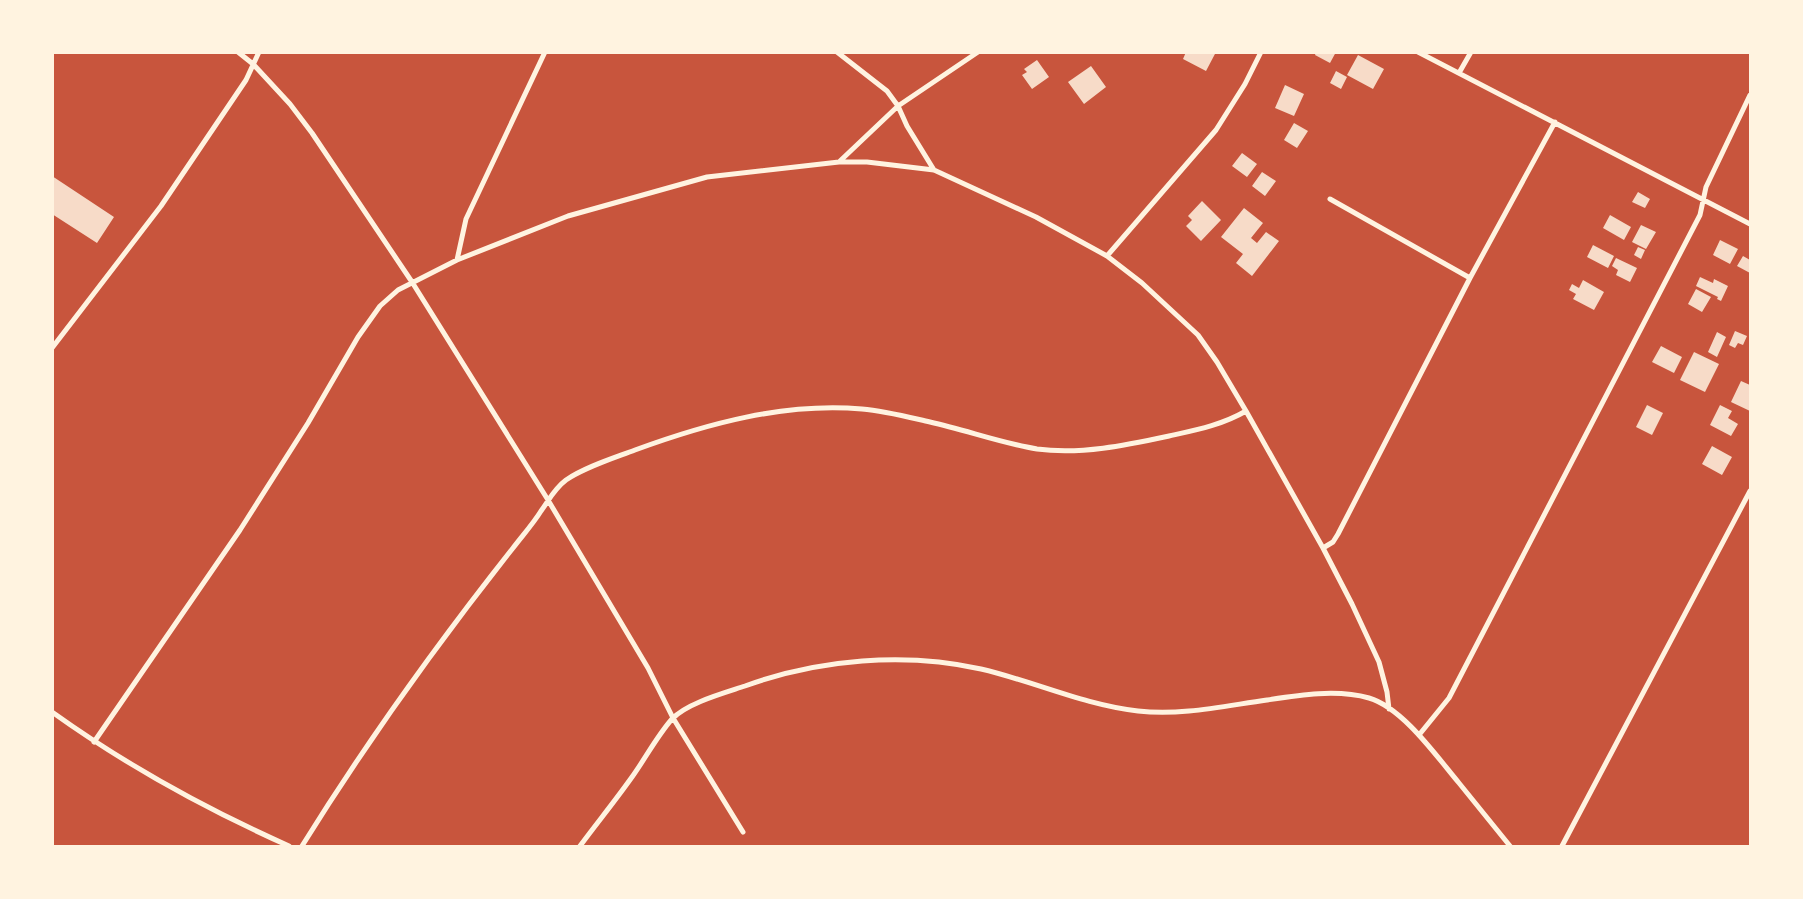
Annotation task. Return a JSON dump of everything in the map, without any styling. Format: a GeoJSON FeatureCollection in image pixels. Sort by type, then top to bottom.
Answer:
{"type":"FeatureCollection","features":[{"type":"Feature","properties":{"kind":"street"},"geometry":{"type":"LineString","coordinates":[[238,52],[254,64],[290,104],[312,133],[412,282],[548,500],[648,668],[673,718],[743,832]]}},
{"type":"Feature","properties":{"kind":"street"},"geometry":{"type":"LineString","coordinates":[[52,348],[161,206],[246,80],[259,52]]}},
{"type":"Feature","properties":{"kind":"street"},"geometry":{"type":"LineString","coordinates":[[456,260],[466,219],[545,52]]}},
{"type":"Feature","properties":{"kind":"street"},"geometry":{"type":"LineString","coordinates":[[837,52],[887,92],[898,106],[907,126],[934,170]]}},
{"type":"Feature","properties":{"kind":"street"},"geometry":{"type":"LineString","coordinates":[[839,162],[898,106],[978,52]]}},
{"type":"Feature","properties":{"kind":"street"},"geometry":{"type":"LineString","coordinates":[[1107,256],[1216,130],[1245,84],[1261,52]]}},
{"type":"Feature","properties":{"kind":"street"},"geometry":{"type":"LineString","coordinates":[[1418,52],[1750,224]]}},
{"type":"Feature","properties":{"kind":"street"},"geometry":{"type":"LineString","coordinates":[[1459,74],[1471,52]]}},
{"type":"Feature","properties":{"kind":"street"},"geometry":{"type":"LineString","coordinates":[[1419,735],[1449,698],[1700,215],[1706,187],[1750,95]]}},
{"type":"Feature","properties":{"kind":"street"},"geometry":{"type":"LineString","coordinates":[[1324,548],[1338,534],[1470,278],[1555,122]]}},
{"type":"Feature","properties":{"kind":"street"},"geometry":{"type":"LineString","coordinates":[[94,742],[240,530],[308,423],[358,337],[380,306],[398,290],[456,260],[568,216],[707,177],[839,162],[867,162],[934,170],[1036,218],[1107,256],[1142,283],[1198,335],[1218,362],[1324,548],[1379,662],[1387,692],[1389,709]]}},
{"type":"Feature","properties":{"kind":"street"},"geometry":{"type":"LineString","coordinates":[[1330,199],[1470,278]]}},
{"type":"Feature","properties":{"kind":"street"},"geometry":{"type":"LineString","coordinates":[[302,846],[380,728],[486,581],[541,512],[554,491],[569,478],[605,462],[695,430],[731,420],[771,413],[830,408],[862,409],[932,422],[1010,444],[1040,449],[1079,450],[1127,445],[1214,426],[1235,418],[1246,411]]}},
{"type":"Feature","properties":{"kind":"street"},"geometry":{"type":"LineString","coordinates":[[1562,846],[1750,491]]}},
{"type":"Feature","properties":{"kind":"street"},"geometry":{"type":"LineString","coordinates":[[580,846],[673,718],[690,707],[710,698],[794,671],[875,660],[949,663],[990,672],[1100,704],[1137,711],[1165,713],[1192,711],[1288,696],[1326,694],[1350,695],[1371,699],[1389,709],[1419,735],[1510,846]]}},
{"type":"Feature","properties":{"kind":"street"},"geometry":{"type":"LineString","coordinates":[[52,712],[94,742],[252,830],[289,846]]}},
{"type":"Feature","properties":{"kind":"building"},"geometry":{"type":"Polygon","coordinates":[[[1186,52],[1216,52],[1206,71],[1183,59],[1186,52]]]}},
{"type":"Feature","properties":{"kind":"building"},"geometry":{"type":"Polygon","coordinates":[[[1316,52],[1336,52],[1330,63],[1315,55],[1316,52]]]}},
{"type":"Feature","properties":{"kind":"building"},"geometry":{"type":"Polygon","coordinates":[[[1358,55],[1384,69],[1373,89],[1347,75],[1358,55]]]}},
{"type":"Feature","properties":{"kind":"building"},"geometry":{"type":"Polygon","coordinates":[[[1037,60],[1049,77],[1032,89],[1022,75],[1027,72],[1024,69],[1037,60]]]}},
{"type":"Feature","properties":{"kind":"building"},"geometry":{"type":"Polygon","coordinates":[[[1091,66],[1106,87],[1084,104],[1068,82],[1091,66]]]}},
{"type":"Feature","properties":{"kind":"building"},"geometry":{"type":"Polygon","coordinates":[[[1336,71],[1347,77],[1341,89],[1330,83],[1336,71]]]}},
{"type":"Feature","properties":{"kind":"building"},"geometry":{"type":"Polygon","coordinates":[[[1285,85],[1304,94],[1294,116],[1275,108],[1285,85]]]}},
{"type":"Feature","properties":{"kind":"building"},"geometry":{"type":"Polygon","coordinates":[[[1294,123],[1308,131],[1297,148],[1284,140],[1294,123]]]}},
{"type":"Feature","properties":{"kind":"building"},"geometry":{"type":"Polygon","coordinates":[[[1242,153],[1257,164],[1247,177],[1232,166],[1242,153]]]}},
{"type":"Feature","properties":{"kind":"building"},"geometry":{"type":"Polygon","coordinates":[[[1262,172],[1276,181],[1265,196],[1252,186],[1262,172]]]}},
{"type":"Feature","properties":{"kind":"building"},"geometry":{"type":"Polygon","coordinates":[[[52,176],[114,217],[97,243],[52,214],[52,176]]]}},
{"type":"Feature","properties":{"kind":"building"},"geometry":{"type":"Polygon","coordinates":[[[1638,192],[1650,199],[1645,208],[1632,202],[1638,192]]]}},
{"type":"Feature","properties":{"kind":"building"},"geometry":{"type":"Polygon","coordinates":[[[1202,201],[1221,220],[1201,241],[1186,226],[1192,220],[1188,216],[1202,201]]]}},
{"type":"Feature","properties":{"kind":"building"},"geometry":{"type":"Polygon","coordinates":[[[1244,208],[1263,223],[1251,238],[1257,243],[1266,232],[1279,241],[1252,276],[1236,263],[1243,254],[1221,237],[1244,208]]]}},
{"type":"Feature","properties":{"kind":"building"},"geometry":{"type":"Polygon","coordinates":[[[1610,215],[1631,227],[1624,240],[1603,228],[1610,215]]]}},
{"type":"Feature","properties":{"kind":"building"},"geometry":{"type":"Polygon","coordinates":[[[1641,225],[1656,232],[1646,249],[1632,242],[1641,225]]]}},
{"type":"Feature","properties":{"kind":"building"},"geometry":{"type":"Polygon","coordinates":[[[1720,240],[1738,249],[1730,264],[1713,255],[1720,240]]]}},
{"type":"Feature","properties":{"kind":"building"},"geometry":{"type":"Polygon","coordinates":[[[1593,245],[1614,256],[1608,268],[1587,257],[1593,245]]]}},
{"type":"Feature","properties":{"kind":"building"},"geometry":{"type":"Polygon","coordinates":[[[1638,247],[1645,250],[1641,259],[1634,255],[1638,247]]]}},
{"type":"Feature","properties":{"kind":"building"},"geometry":{"type":"Polygon","coordinates":[[[1743,256],[1750,260],[1750,273],[1737,266],[1743,256]]]}},
{"type":"Feature","properties":{"kind":"building"},"geometry":{"type":"Polygon","coordinates":[[[1616,258],[1637,268],[1630,282],[1616,275],[1618,270],[1612,266],[1616,258]]]}},
{"type":"Feature","properties":{"kind":"building"},"geometry":{"type":"Polygon","coordinates":[[[1700,277],[1713,283],[1714,279],[1728,286],[1721,301],[1717,299],[1718,297],[1696,286],[1700,277]]]}},
{"type":"Feature","properties":{"kind":"building"},"geometry":{"type":"Polygon","coordinates":[[[1583,280],[1604,292],[1594,310],[1573,299],[1576,294],[1569,290],[1572,284],[1579,288],[1583,280]]]}},
{"type":"Feature","properties":{"kind":"building"},"geometry":{"type":"Polygon","coordinates":[[[1696,289],[1711,297],[1702,312],[1688,304],[1696,289]]]}},
{"type":"Feature","properties":{"kind":"building"},"geometry":{"type":"Polygon","coordinates":[[[1735,331],[1747,336],[1743,345],[1738,343],[1735,348],[1729,345],[1735,331]]]}},
{"type":"Feature","properties":{"kind":"building"},"geometry":{"type":"Polygon","coordinates":[[[1717,332],[1726,337],[1717,357],[1708,352],[1717,332]]]}},
{"type":"Feature","properties":{"kind":"building"},"geometry":{"type":"Polygon","coordinates":[[[1661,346],[1682,357],[1674,373],[1652,362],[1661,346]]]}},
{"type":"Feature","properties":{"kind":"building"},"geometry":{"type":"Polygon","coordinates":[[[1694,352],[1719,364],[1705,392],[1680,380],[1694,352]]]}},
{"type":"Feature","properties":{"kind":"building"},"geometry":{"type":"Polygon","coordinates":[[[1741,381],[1750,385],[1750,411],[1731,402],[1741,381]]]}},
{"type":"Feature","properties":{"kind":"building"},"geometry":{"type":"Polygon","coordinates":[[[1647,405],[1663,413],[1652,435],[1636,427],[1647,405]]]}},
{"type":"Feature","properties":{"kind":"building"},"geometry":{"type":"Polygon","coordinates":[[[1720,405],[1732,411],[1728,418],[1738,424],[1731,436],[1710,425],[1720,405]]]}},
{"type":"Feature","properties":{"kind":"building"},"geometry":{"type":"Polygon","coordinates":[[[1712,446],[1732,457],[1722,475],[1702,464],[1712,446]]]}}]}
